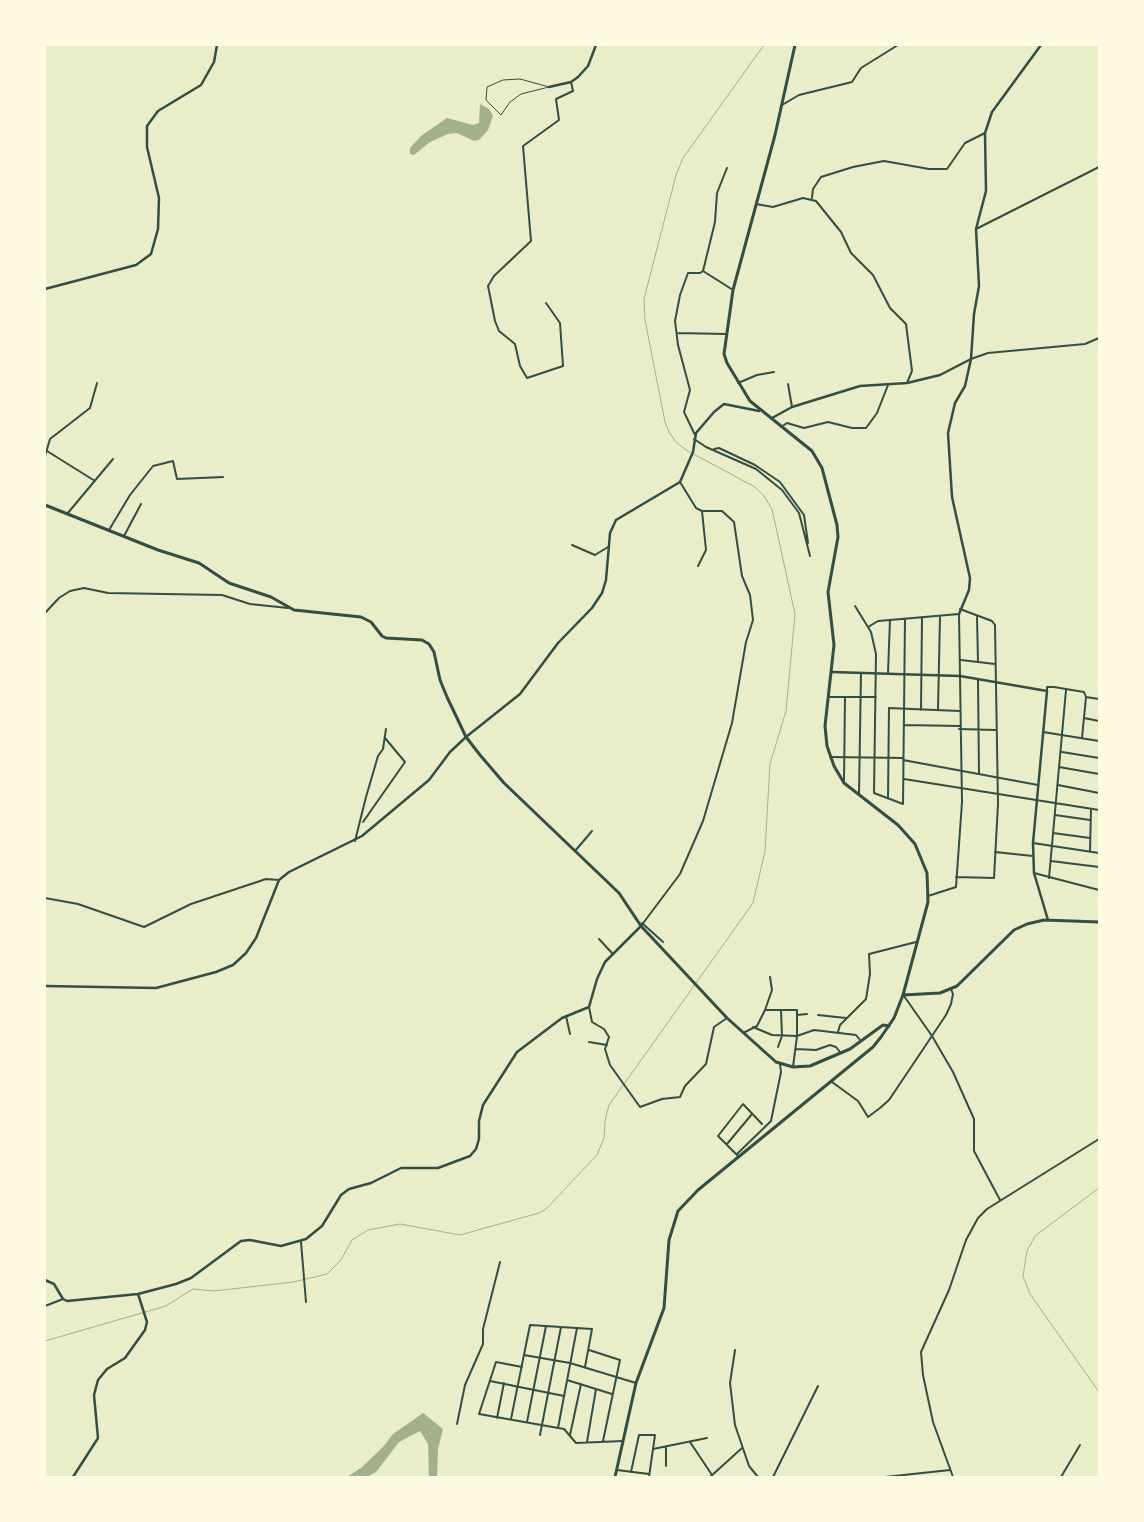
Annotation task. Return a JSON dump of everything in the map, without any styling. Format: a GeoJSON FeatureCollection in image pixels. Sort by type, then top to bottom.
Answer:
{"type":"FeatureCollection","features":[{"type":"Feature","properties":{"kind":"main road"},"geometry":{"type":"LineString","coordinates":[[615,1477],[636,1383],[664,1308],[669,1240],[675,1218],[682,1205],[738,1155],[873,1046],[890,1026],[903,995],[926,913],[928,896],[926,866],[915,844],[898,824],[844,783],[830,757],[825,726],[832,672],[833,636],[827,599],[838,537],[837,525],[826,481],[818,458],[759,410],[738,383],[724,354],[734,290],[782,105],[795,45]]}},
{"type":"Feature","properties":{"kind":"main road"},"geometry":{"type":"LineString","coordinates":[[45,505],[199,563],[229,583],[271,597],[289,608],[300,611],[361,616],[371,622],[378,632],[386,638],[422,640],[429,644],[434,652],[444,690],[466,737],[504,783],[619,893],[641,925],[727,1018],[743,1034],[780,1064],[793,1067],[810,1066],[841,1054],[883,1025],[890,1026]]}},
{"type":"Feature","properties":{"kind":"main road"},"geometry":{"type":"LineString","coordinates":[[903,995],[933,994],[951,990],[963,981],[1014,930],[1027,924],[1048,920],[1099,922]]}},
{"type":"Feature","properties":{"kind":"street"},"geometry":{"type":"LineString","coordinates":[[45,289],[136,265],[151,254],[158,229],[159,198],[147,147],[147,126],[158,111],[201,85],[214,62],[217,45]]}},
{"type":"Feature","properties":{"kind":"street"},"geometry":{"type":"LineString","coordinates":[[549,87],[571,82],[588,66],[596,45]]}},
{"type":"Feature","properties":{"kind":"street"},"geometry":{"type":"LineString","coordinates":[[782,105],[799,95],[852,82],[861,68],[898,45]]}},
{"type":"Feature","properties":{"kind":"street"},"geometry":{"type":"LineString","coordinates":[[928,896],[956,887],[962,809],[959,729],[961,660],[959,614],[969,590],[970,578],[952,497],[948,433],[955,403],[965,386],[971,359],[974,314],[979,286],[976,229],[985,198],[985,134],[992,112],[1041,45]]}},
{"type":"Feature","properties":{"kind":"street"},"geometry":{"type":"LineString","coordinates":[[546,303],[560,323],[562,366],[527,378],[520,366],[515,344],[499,330],[495,321],[488,286],[494,276],[532,241],[523,146],[560,120],[555,102],[558,97],[573,91],[571,82]]}},
{"type":"Feature","properties":{"kind":"street"},"geometry":{"type":"LineString","coordinates":[[907,383],[912,371],[906,324],[890,308],[873,275],[851,253],[836,225],[812,198],[813,189],[821,177],[829,173],[884,161],[929,169],[948,169],[965,144],[985,134]]}},
{"type":"Feature","properties":{"kind":"street"},"geometry":{"type":"LineString","coordinates":[[976,229],[1099,167]]}},
{"type":"Feature","properties":{"kind":"street"},"geometry":{"type":"LineString","coordinates":[[703,271],[715,222],[717,193],[727,168]]}},
{"type":"Feature","properties":{"kind":"street"},"geometry":{"type":"LineString","coordinates":[[756,204],[771,207],[803,198],[812,198]]}},
{"type":"Feature","properties":{"kind":"street"},"geometry":{"type":"LineString","coordinates":[[695,435],[684,412],[690,390],[675,321],[684,280],[691,272],[700,273],[703,271],[734,290]]}},
{"type":"Feature","properties":{"kind":"street"},"geometry":{"type":"LineString","coordinates":[[677,333],[726,334]]}},
{"type":"Feature","properties":{"kind":"street"},"geometry":{"type":"LineString","coordinates":[[771,419],[792,407],[860,386],[907,383],[940,375],[971,359],[988,353],[1084,344],[1099,338]]}},
{"type":"Feature","properties":{"kind":"street"},"geometry":{"type":"LineString","coordinates":[[738,383],[757,375],[774,372]]}},
{"type":"Feature","properties":{"kind":"street"},"geometry":{"type":"LineString","coordinates":[[45,456],[48,442],[53,436],[90,408],[97,383]]}},
{"type":"Feature","properties":{"kind":"street"},"geometry":{"type":"LineString","coordinates":[[788,384],[792,407]]}},
{"type":"Feature","properties":{"kind":"street"},"geometry":{"type":"LineString","coordinates":[[781,427],[786,423],[804,428],[828,422],[852,428],[866,428],[877,413],[888,384]]}},
{"type":"Feature","properties":{"kind":"street"},"geometry":{"type":"LineString","coordinates":[[45,898],[78,904],[144,927],[191,904],[266,879],[279,880],[311,861],[355,841],[428,780],[450,752],[466,737],[520,694],[558,643],[592,608],[602,594],[606,580],[610,533],[616,520],[680,482],[693,452],[695,435],[714,412],[724,404],[759,410]]}},
{"type":"Feature","properties":{"kind":"street"},"geometry":{"type":"LineString","coordinates":[[694,439],[756,469],[782,490],[799,513],[810,556]]}},
{"type":"Feature","properties":{"kind":"street"},"geometry":{"type":"LineString","coordinates":[[712,449],[719,448],[755,465],[780,482],[804,515],[808,546]]}},
{"type":"Feature","properties":{"kind":"street"},"geometry":{"type":"LineString","coordinates":[[47,451],[95,481]]}},
{"type":"Feature","properties":{"kind":"street"},"geometry":{"type":"LineString","coordinates":[[66,514],[113,459]]}},
{"type":"Feature","properties":{"kind":"street"},"geometry":{"type":"LineString","coordinates":[[109,530],[130,495],[153,466],[172,461],[177,479],[223,477]]}},
{"type":"Feature","properties":{"kind":"street"},"geometry":{"type":"LineString","coordinates":[[680,482],[696,508],[722,511],[734,522],[742,576],[750,595],[753,620],[746,642],[732,723],[703,821],[680,874],[641,925],[612,953],[598,975],[589,1007],[592,1022],[604,1029],[609,1037],[605,1054],[610,1065],[640,1107],[662,1099],[677,1099],[685,1086],[704,1067],[709,1056],[714,1027],[727,1018]]}},
{"type":"Feature","properties":{"kind":"street"},"geometry":{"type":"LineString","coordinates":[[124,536],[141,504]]}},
{"type":"Feature","properties":{"kind":"street"},"geometry":{"type":"LineString","coordinates":[[698,566],[706,550],[702,510]]}},
{"type":"Feature","properties":{"kind":"street"},"geometry":{"type":"LineString","coordinates":[[572,545],[595,554],[608,547]]}},
{"type":"Feature","properties":{"kind":"street"},"geometry":{"type":"LineString","coordinates":[[45,613],[59,598],[70,591],[84,588],[108,593],[222,595],[250,604],[282,609],[289,608]]}},
{"type":"Feature","properties":{"kind":"street"},"geometry":{"type":"LineString","coordinates":[[855,606],[868,627],[876,647],[874,793],[903,804],[905,619]]}},
{"type":"Feature","properties":{"kind":"street"},"geometry":{"type":"LineString","coordinates":[[956,877],[994,878],[996,794],[995,625],[992,621],[960,609]]}},
{"type":"Feature","properties":{"kind":"street"},"geometry":{"type":"LineString","coordinates":[[868,627],[873,623],[890,620],[959,614]]}},
{"type":"Feature","properties":{"kind":"street"},"geometry":{"type":"LineString","coordinates":[[938,710],[940,616]]}},
{"type":"Feature","properties":{"kind":"street"},"geometry":{"type":"LineString","coordinates":[[977,616],[978,662]]}},
{"type":"Feature","properties":{"kind":"street"},"geometry":{"type":"LineString","coordinates":[[921,710],[922,618]]}},
{"type":"Feature","properties":{"kind":"street"},"geometry":{"type":"LineString","coordinates":[[888,674],[890,620]]}},
{"type":"Feature","properties":{"kind":"street"},"geometry":{"type":"LineString","coordinates":[[961,660],[996,664]]}},
{"type":"Feature","properties":{"kind":"street"},"geometry":{"type":"LineString","coordinates":[[832,672],[960,676],[1047,691]]}},
{"type":"Feature","properties":{"kind":"street"},"geometry":{"type":"LineString","coordinates":[[859,796],[860,673]]}},
{"type":"Feature","properties":{"kind":"street"},"geometry":{"type":"LineString","coordinates":[[978,680],[979,774]]}},
{"type":"Feature","properties":{"kind":"street"},"geometry":{"type":"LineString","coordinates":[[1048,920],[1034,873],[1033,856],[1047,687],[1084,692],[1086,697],[1082,738]]}},
{"type":"Feature","properties":{"kind":"street"},"geometry":{"type":"LineString","coordinates":[[1049,878],[1066,690]]}},
{"type":"Feature","properties":{"kind":"street"},"geometry":{"type":"LineString","coordinates":[[829,697],[876,697]]}},
{"type":"Feature","properties":{"kind":"street"},"geometry":{"type":"LineString","coordinates":[[844,783],[846,697]]}},
{"type":"Feature","properties":{"kind":"street"},"geometry":{"type":"LineString","coordinates":[[1086,697],[1099,699]]}},
{"type":"Feature","properties":{"kind":"street"},"geometry":{"type":"LineString","coordinates":[[888,798],[889,708],[960,711]]}},
{"type":"Feature","properties":{"kind":"street"},"geometry":{"type":"LineString","coordinates":[[1084,718],[1099,721]]}},
{"type":"Feature","properties":{"kind":"street"},"geometry":{"type":"LineString","coordinates":[[904,726],[960,726]]}},
{"type":"Feature","properties":{"kind":"street"},"geometry":{"type":"LineString","coordinates":[[355,841],[386,729]]}},
{"type":"Feature","properties":{"kind":"street"},"geometry":{"type":"LineString","coordinates":[[959,729],[996,730]]}},
{"type":"Feature","properties":{"kind":"street"},"geometry":{"type":"LineString","coordinates":[[1044,732],[1099,741]]}},
{"type":"Feature","properties":{"kind":"street"},"geometry":{"type":"LineString","coordinates":[[363,822],[405,762],[385,738]]}},
{"type":"Feature","properties":{"kind":"street"},"geometry":{"type":"LineString","coordinates":[[1061,752],[1099,758]]}},
{"type":"Feature","properties":{"kind":"street"},"geometry":{"type":"LineString","coordinates":[[830,757],[903,759],[1038,784]]}},
{"type":"Feature","properties":{"kind":"street"},"geometry":{"type":"LineString","coordinates":[[1059,767],[1099,774]]}},
{"type":"Feature","properties":{"kind":"street"},"geometry":{"type":"LineString","coordinates":[[903,779],[1099,810]]}},
{"type":"Feature","properties":{"kind":"street"},"geometry":{"type":"LineString","coordinates":[[1058,785],[1099,793]]}},
{"type":"Feature","properties":{"kind":"street"},"geometry":{"type":"LineString","coordinates":[[1090,852],[1091,809]]}},
{"type":"Feature","properties":{"kind":"street"},"geometry":{"type":"LineString","coordinates":[[1055,815],[1090,820]]}},
{"type":"Feature","properties":{"kind":"street"},"geometry":{"type":"LineString","coordinates":[[575,850],[592,831]]}},
{"type":"Feature","properties":{"kind":"street"},"geometry":{"type":"LineString","coordinates":[[1054,833],[1090,838]]}},
{"type":"Feature","properties":{"kind":"street"},"geometry":{"type":"LineString","coordinates":[[1033,843],[1099,853]]}},
{"type":"Feature","properties":{"kind":"street"},"geometry":{"type":"LineString","coordinates":[[995,852],[1033,856]]}},
{"type":"Feature","properties":{"kind":"street"},"geometry":{"type":"LineString","coordinates":[[1051,860],[1099,868]]}},
{"type":"Feature","properties":{"kind":"street"},"geometry":{"type":"LineString","coordinates":[[1034,873],[1099,890]]}},
{"type":"Feature","properties":{"kind":"street"},"geometry":{"type":"LineString","coordinates":[[45,986],[156,988],[216,972],[233,965],[246,954],[256,938],[279,880]]}},
{"type":"Feature","properties":{"kind":"street"},"geometry":{"type":"LineString","coordinates":[[641,925],[663,942]]}},
{"type":"Feature","properties":{"kind":"street"},"geometry":{"type":"LineString","coordinates":[[599,938],[612,953]]}},
{"type":"Feature","properties":{"kind":"street"},"geometry":{"type":"LineString","coordinates":[[838,1032],[840,1025],[866,999],[870,974],[869,954],[918,942]]}},
{"type":"Feature","properties":{"kind":"street"},"geometry":{"type":"LineString","coordinates":[[743,1034],[760,1021],[772,990],[770,977]]}},
{"type":"Feature","properties":{"kind":"street"},"geometry":{"type":"LineString","coordinates":[[830,1082],[858,1101],[868,1117],[889,1100],[932,1036],[951,1004],[953,994],[951,990]]}},
{"type":"Feature","properties":{"kind":"street"},"geometry":{"type":"LineString","coordinates":[[903,995],[932,1036],[953,1072],[974,1119],[974,1152],[1000,1200]]}},
{"type":"Feature","properties":{"kind":"street"},"geometry":{"type":"LineString","coordinates":[[45,1306],[63,1299],[67,1301],[138,1294],[186,1281],[240,1241],[250,1240],[281,1246],[301,1242],[322,1226],[341,1195],[349,1189],[371,1183],[401,1168],[438,1168],[464,1159],[473,1153],[479,1139],[479,1120],[483,1105],[513,1059],[528,1042],[566,1016],[589,1007]]}},
{"type":"Feature","properties":{"kind":"street"},"geometry":{"type":"LineString","coordinates":[[765,1010],[797,1010],[798,1036],[793,1067]]}},
{"type":"Feature","properties":{"kind":"street"},"geometry":{"type":"LineString","coordinates":[[778,1047],[782,1036],[781,1010]]}},
{"type":"Feature","properties":{"kind":"street"},"geometry":{"type":"LineString","coordinates":[[797,1015],[807,1014]]}},
{"type":"Feature","properties":{"kind":"street"},"geometry":{"type":"LineString","coordinates":[[818,1015],[846,1018]]}},
{"type":"Feature","properties":{"kind":"street"},"geometry":{"type":"LineString","coordinates":[[566,1016],[570,1034]]}},
{"type":"Feature","properties":{"kind":"street"},"geometry":{"type":"LineString","coordinates":[[753,1027],[772,1035],[782,1036],[798,1036],[814,1030],[838,1032],[856,1035],[861,1042]]}},
{"type":"Feature","properties":{"kind":"street"},"geometry":{"type":"LineString","coordinates":[[589,1042],[607,1044]]}},
{"type":"Feature","properties":{"kind":"street"},"geometry":{"type":"LineString","coordinates":[[796,1049],[816,1050],[830,1045],[839,1049],[841,1054]]}},
{"type":"Feature","properties":{"kind":"street"},"geometry":{"type":"LineString","coordinates":[[762,1124],[742,1104],[718,1136],[738,1155],[771,1121],[781,1072],[780,1064]]}},
{"type":"Feature","properties":{"kind":"street"},"geometry":{"type":"LineString","coordinates":[[727,1144],[752,1114]]}},
{"type":"Feature","properties":{"kind":"street"},"geometry":{"type":"LineString","coordinates":[[953,1477],[933,1422],[923,1375],[921,1352],[949,1290],[966,1240],[978,1218],[1000,1200],[1099,1139]]}},
{"type":"Feature","properties":{"kind":"street"},"geometry":{"type":"LineString","coordinates":[[301,1242],[306,1302]]}},
{"type":"Feature","properties":{"kind":"street"},"geometry":{"type":"LineString","coordinates":[[457,1424],[465,1385],[483,1344],[483,1329],[500,1262]]}},
{"type":"Feature","properties":{"kind":"street"},"geometry":{"type":"LineString","coordinates":[[45,1280],[54,1284],[63,1299]]}},
{"type":"Feature","properties":{"kind":"street"},"geometry":{"type":"LineString","coordinates":[[73,1477],[98,1438],[94,1395],[98,1380],[107,1369],[125,1358],[145,1330],[147,1322],[138,1294]]}},
{"type":"Feature","properties":{"kind":"street"},"geometry":{"type":"LineString","coordinates":[[511,1420],[530,1325],[592,1329],[585,1368]]}},
{"type":"Feature","properties":{"kind":"street"},"geometry":{"type":"LineString","coordinates":[[527,1423],[546,1326]]}},
{"type":"Feature","properties":{"kind":"street"},"geometry":{"type":"LineString","coordinates":[[540,1435],[561,1327]]}},
{"type":"Feature","properties":{"kind":"street"},"geometry":{"type":"LineString","coordinates":[[558,1428],[577,1328]]}},
{"type":"Feature","properties":{"kind":"street"},"geometry":{"type":"LineString","coordinates":[[588,1350],[620,1360],[603,1441]]}},
{"type":"Feature","properties":{"kind":"street"},"geometry":{"type":"LineString","coordinates":[[735,1350],[730,1383],[735,1425],[749,1466],[758,1477]]}},
{"type":"Feature","properties":{"kind":"street"},"geometry":{"type":"LineString","coordinates":[[524,1355],[570,1363],[636,1383]]}},
{"type":"Feature","properties":{"kind":"street"},"geometry":{"type":"LineString","coordinates":[[522,1367],[496,1362],[479,1414],[558,1428],[567,1431],[573,1442],[623,1441]]}},
{"type":"Feature","properties":{"kind":"street"},"geometry":{"type":"LineString","coordinates":[[568,1380],[612,1394]]}},
{"type":"Feature","properties":{"kind":"street"},"geometry":{"type":"LineString","coordinates":[[490,1381],[564,1396]]}},
{"type":"Feature","properties":{"kind":"street"},"geometry":{"type":"LineString","coordinates":[[497,1418],[504,1383]]}},
{"type":"Feature","properties":{"kind":"street"},"geometry":{"type":"LineString","coordinates":[[570,1436],[582,1384]]}},
{"type":"Feature","properties":{"kind":"street"},"geometry":{"type":"LineString","coordinates":[[773,1477],[818,1386]]}},
{"type":"Feature","properties":{"kind":"street"},"geometry":{"type":"LineString","coordinates":[[586,1442],[596,1389]]}},
{"type":"Feature","properties":{"kind":"street"},"geometry":{"type":"LineString","coordinates":[[617,1470],[649,1476],[655,1435],[639,1435],[630,1472]]}},
{"type":"Feature","properties":{"kind":"street"},"geometry":{"type":"LineString","coordinates":[[653,1449],[666,1448],[707,1438]]}},
{"type":"Feature","properties":{"kind":"street"},"geometry":{"type":"LineString","coordinates":[[690,1442],[711,1476],[742,1448]]}},
{"type":"Feature","properties":{"kind":"street"},"geometry":{"type":"LineString","coordinates":[[1061,1477],[1080,1445]]}},
{"type":"Feature","properties":{"kind":"street"},"geometry":{"type":"LineString","coordinates":[[666,1448],[666,1466]]}},
{"type":"Feature","properties":{"kind":"street"},"geometry":{"type":"LineString","coordinates":[[885,1477],[950,1470]]}},
{"type":"Feature","properties":{"kind":"lane"},"geometry":{"type":"LineString","coordinates":[[520,79],[549,87],[521,94],[510,102],[501,115],[486,100],[487,87],[503,80],[520,79]]}},
{"type":"Feature","properties":{"kind":"shaded area"},"geometry":{"type":"Polygon","coordinates":[[[480,104],[489,109],[493,116],[488,130],[479,140],[474,141],[457,133],[448,134],[430,142],[414,155],[410,154],[410,148],[421,136],[447,118],[473,125],[479,123],[480,104]]]}},
{"type":"Feature","properties":{"kind":"shaded area"},"geometry":{"type":"Polygon","coordinates":[[[423,1413],[443,1429],[438,1449],[437,1477],[429,1477],[428,1444],[420,1431],[399,1442],[376,1472],[367,1477],[347,1477],[362,1467],[382,1448],[393,1434],[423,1413]]]}},
{"type":"Feature","properties":{"kind":"waterway"},"geometry":{"type":"LineString","coordinates":[[45,1341],[166,1306],[193,1289],[214,1291],[293,1282],[327,1274],[341,1260],[352,1240],[368,1230],[400,1224],[460,1235],[539,1213],[546,1209],[597,1155],[604,1138],[605,1121],[609,1105],[753,903],[765,851],[770,764],[786,711],[795,614],[772,509],[764,496],[755,487],[686,450],[676,442],[669,432],[665,422],[645,320],[644,299],[676,175],[683,158],[764,45]]}},
{"type":"Feature","properties":{"kind":"waterway"},"geometry":{"type":"LineString","coordinates":[[1099,1188],[1035,1236],[1027,1251],[1023,1276],[1030,1294],[1099,1392]]}}]}
